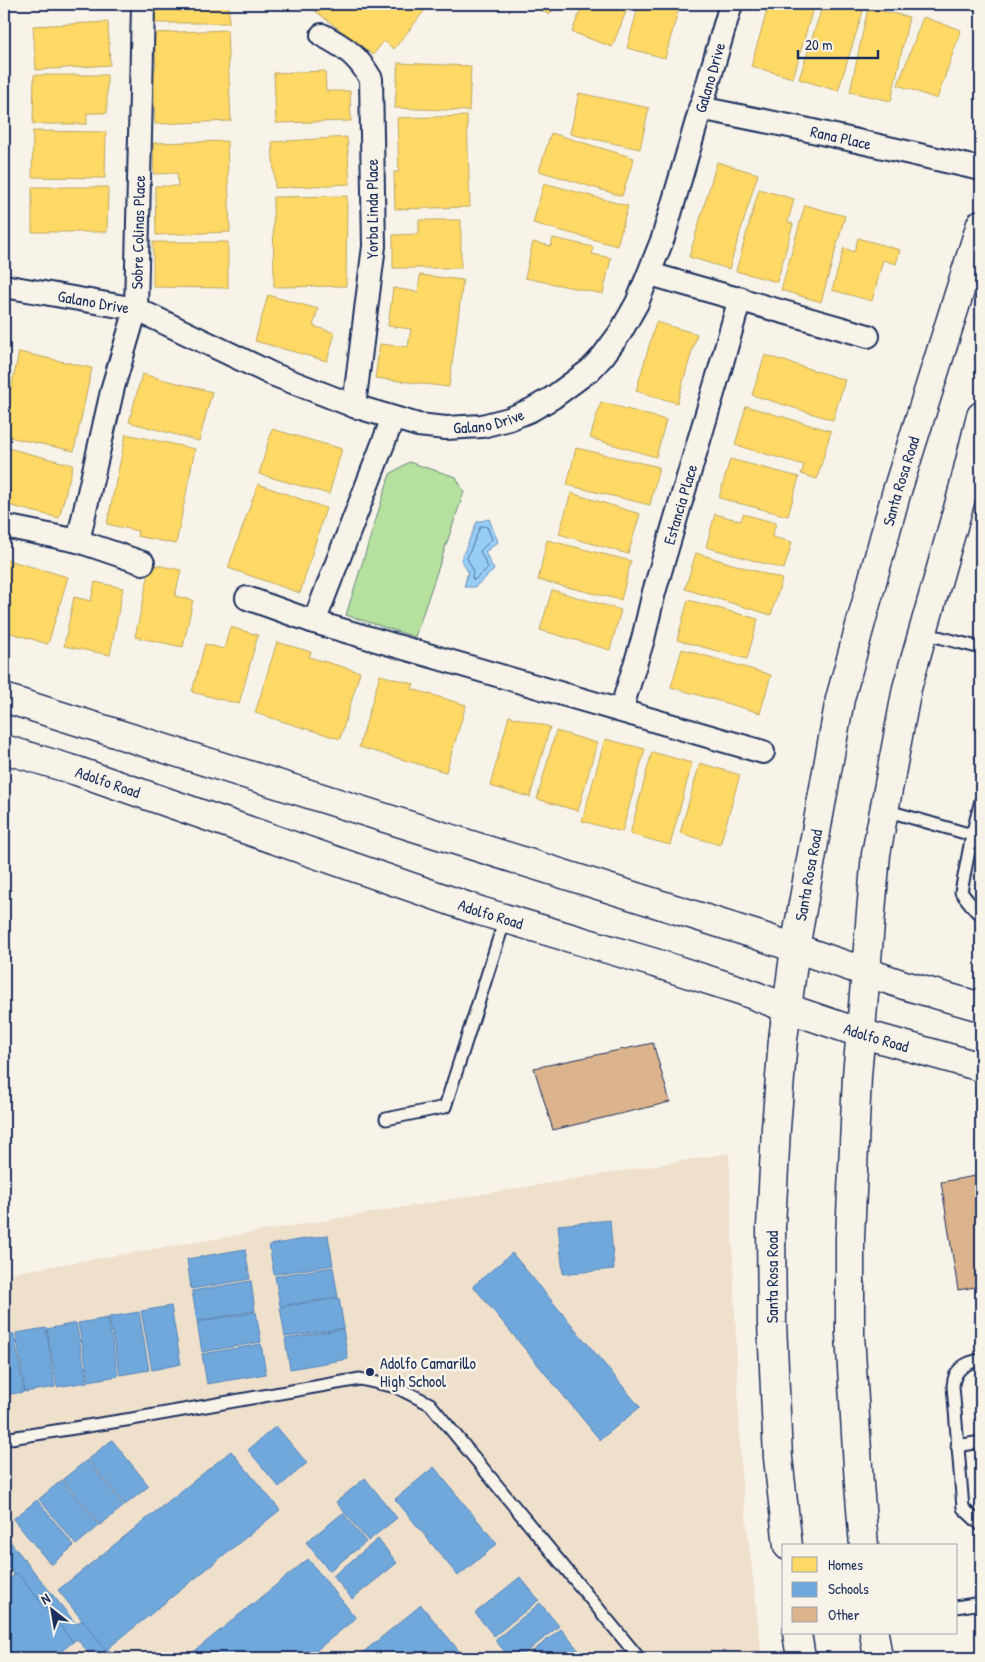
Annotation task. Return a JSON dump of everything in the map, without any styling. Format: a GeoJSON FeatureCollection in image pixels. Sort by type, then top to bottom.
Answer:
{"type":"FeatureCollection","features":[{"type":"Feature","properties":{"kind":"main road","name":"Santa Rosa Road"},"geometry":{"type":"LineString","coordinates":[[788,1544],[778,1448],[772,1323],[771,1227],[783,1039],[795,948],[840,699],[896,494],[981,224]]}},
{"type":"Feature","properties":{"kind":"main road"},"geometry":{"type":"LineString","coordinates":[[864,1544],[850,1334],[850,1238],[857,1076],[876,854],[907,688],[961,498],[981,416]]}},
{"type":"Feature","properties":{"kind":"main road"},"geometry":{"type":"LineString","coordinates":[[4,698],[795,948],[904,985],[981,1007]]}},
{"type":"Feature","properties":{"kind":"main road","name":"Adolfo Road"},"geometry":{"type":"LineString","coordinates":[[4,749],[77,771],[505,919],[743,991],[860,1033],[981,1067]]}},
{"type":"Feature","properties":{"kind":"main road"},"geometry":{"type":"LineString","coordinates":[[797,1634],[801,1658]]}},
{"type":"Feature","properties":{"kind":"main road"},"geometry":{"type":"LineString","coordinates":[[874,1634],[878,1658]]}},
{"type":"Feature","properties":{"kind":"street","name":"Galano Drive"},"geometry":{"type":"LineString","coordinates":[[4,286],[136,309],[272,374],[354,406],[418,425],[446,428],[482,426],[531,410],[578,380],[603,356],[620,333],[637,303],[663,238],[731,4]]}},
{"type":"Feature","properties":{"kind":"street","name":"Sobre Colinas Place"},"geometry":{"type":"LineString","coordinates":[[78,541],[113,387],[136,309],[143,6]]}},
{"type":"Feature","properties":{"kind":"street","name":"Yorba Linda Place"},"geometry":{"type":"LineString","coordinates":[[322,35],[338,43],[361,62],[371,79],[374,246],[354,406]]}},
{"type":"Feature","properties":{"kind":"street","name":"Rana Place"},"geometry":{"type":"LineString","coordinates":[[700,108],[981,169]]}},
{"type":"Feature","properties":{"kind":"street"},"geometry":{"type":"LineString","coordinates":[[650,274],[740,298],[868,336]]}},
{"type":"Feature","properties":{"kind":"street","name":"Estancia Place"},"geometry":{"type":"LineString","coordinates":[[621,710],[643,639],[654,592],[722,366],[740,298]]}},
{"type":"Feature","properties":{"kind":"street"},"geometry":{"type":"LineString","coordinates":[[314,622],[393,418]]}},
{"type":"Feature","properties":{"kind":"street"},"geometry":{"type":"LineString","coordinates":[[4,526],[78,541],[143,563]]}},
{"type":"Feature","properties":{"kind":"street"},"geometry":{"type":"LineString","coordinates":[[247,598],[314,622],[762,752]]}},
{"type":"Feature","properties":{"kind":"lane"},"geometry":{"type":"LineString","coordinates":[[922,633],[981,648]]}},
{"type":"Feature","properties":{"kind":"lane"},"geometry":{"type":"LineString","coordinates":[[981,800],[972,834],[961,892],[976,911],[981,912]]}},
{"type":"Feature","properties":{"kind":"lane"},"geometry":{"type":"LineString","coordinates":[[884,810],[972,834]]}},
{"type":"Feature","properties":{"kind":"lane"},"geometry":{"type":"LineString","coordinates":[[386,1119],[445,1107],[505,919]]}},
{"type":"Feature","properties":{"kind":"lane"},"geometry":{"type":"LineString","coordinates":[[981,1360],[973,1361],[963,1366],[958,1370],[954,1380],[957,1446],[963,1508],[981,1525]]}},
{"type":"Feature","properties":{"kind":"lane"},"geometry":{"type":"LineString","coordinates":[[4,1439],[132,1419],[360,1379],[396,1387],[430,1404],[639,1658]]}},
{"type":"Feature","properties":{"kind":"lane"},"geometry":{"type":"LineString","coordinates":[[957,1446],[981,1442]]}},
{"type":"Feature","properties":{"kind":"lane"},"geometry":{"type":"LineString","coordinates":[[958,1607],[981,1603]]}},
{"type":"Feature","properties":{"kind":"shaded area","name":"Adolfo Camarillo High School"},"geometry":{"type":"Polygon","coordinates":[[[729,1153],[741,1471],[762,1658],[4,1658],[4,1274],[729,1153]]]}},
{"type":"Feature","properties":{"kind":"green space"},"geometry":{"type":"Polygon","coordinates":[[[409,462],[456,477],[464,492],[415,637],[346,615],[390,474],[409,462]]]}},
{"type":"Feature","properties":{"kind":"water"},"geometry":{"type":"Polygon","coordinates":[[[489,519],[498,542],[485,552],[494,570],[475,587],[464,587],[468,572],[461,559],[477,522],[489,519]]]}},
{"type":"Feature","properties":{"kind":"building: Homes"},"geometry":{"type":"Polygon","coordinates":[[[155,4],[229,4],[229,23],[155,23],[155,4]]]}},
{"type":"Feature","properties":{"kind":"building: Homes"},"geometry":{"type":"Polygon","coordinates":[[[319,4],[417,4],[425,10],[394,49],[384,41],[373,55],[314,10],[319,4]]]}},
{"type":"Feature","properties":{"kind":"building: Homes"},"geometry":{"type":"Polygon","coordinates":[[[533,4],[558,4],[549,15],[533,4]]]}},
{"type":"Feature","properties":{"kind":"building: Homes"},"geometry":{"type":"Polygon","coordinates":[[[583,4],[629,4],[612,47],[572,32],[583,4]]]}},
{"type":"Feature","properties":{"kind":"building: Homes"},"geometry":{"type":"Polygon","coordinates":[[[639,4],[680,4],[665,58],[627,48],[639,4]]]}},
{"type":"Feature","properties":{"kind":"building: Homes"},"geometry":{"type":"Polygon","coordinates":[[[769,4],[797,4],[813,8],[793,78],[751,66],[769,4]]]}},
{"type":"Feature","properties":{"kind":"building: Homes"},"geometry":{"type":"Polygon","coordinates":[[[823,4],[840,4],[863,11],[838,91],[799,79],[823,4]]]}},
{"type":"Feature","properties":{"kind":"building: Homes"},"geometry":{"type":"Polygon","coordinates":[[[868,8],[909,17],[891,101],[850,92],[868,8]]]}},
{"type":"Feature","properties":{"kind":"building: Homes"},"geometry":{"type":"Polygon","coordinates":[[[923,17],[961,30],[937,99],[898,85],[923,17]]]}},
{"type":"Feature","properties":{"kind":"building: Homes"},"geometry":{"type":"Polygon","coordinates":[[[108,22],[110,65],[36,70],[33,26],[108,22]]]}},
{"type":"Feature","properties":{"kind":"building: Homes"},"geometry":{"type":"Polygon","coordinates":[[[227,30],[231,121],[155,124],[153,68],[156,68],[154,33],[227,30]]]}},
{"type":"Feature","properties":{"kind":"building: Homes"},"geometry":{"type":"Polygon","coordinates":[[[398,63],[471,66],[469,111],[395,108],[398,63]]]}},
{"type":"Feature","properties":{"kind":"building: Homes"},"geometry":{"type":"Polygon","coordinates":[[[325,71],[326,91],[350,91],[351,121],[276,123],[274,73],[325,71]]]}},
{"type":"Feature","properties":{"kind":"building: Homes"},"geometry":{"type":"Polygon","coordinates":[[[34,75],[107,75],[107,113],[87,113],[87,124],[33,124],[34,75]]]}},
{"type":"Feature","properties":{"kind":"building: Homes"},"geometry":{"type":"Polygon","coordinates":[[[579,93],[649,108],[640,149],[570,134],[579,93]]]}},
{"type":"Feature","properties":{"kind":"building: Homes"},"geometry":{"type":"Polygon","coordinates":[[[467,116],[470,207],[395,209],[394,172],[399,172],[397,118],[467,116]]]}},
{"type":"Feature","properties":{"kind":"building: Homes"},"geometry":{"type":"Polygon","coordinates":[[[33,131],[106,132],[105,178],[32,177],[33,131]]]}},
{"type":"Feature","properties":{"kind":"building: Homes"},"geometry":{"type":"Polygon","coordinates":[[[551,133],[634,158],[622,196],[539,171],[551,133]]]}},
{"type":"Feature","properties":{"kind":"building: Homes"},"geometry":{"type":"Polygon","coordinates":[[[347,137],[350,184],[275,188],[272,142],[347,137]]]}},
{"type":"Feature","properties":{"kind":"building: Homes"},"geometry":{"type":"Polygon","coordinates":[[[227,141],[230,232],[156,235],[155,186],[178,186],[177,173],[154,174],[153,143],[227,141]]]}},
{"type":"Feature","properties":{"kind":"building: Homes"},"geometry":{"type":"Polygon","coordinates":[[[717,162],[758,174],[729,269],[689,257],[717,162]]]}},
{"type":"Feature","properties":{"kind":"building: Homes"},"geometry":{"type":"Polygon","coordinates":[[[544,183],[628,206],[617,246],[533,223],[544,183]]]}},
{"type":"Feature","properties":{"kind":"building: Homes"},"geometry":{"type":"Polygon","coordinates":[[[32,187],[108,187],[107,232],[32,232],[32,187]]]}},
{"type":"Feature","properties":{"kind":"building: Homes"},"geometry":{"type":"Polygon","coordinates":[[[759,189],[794,199],[788,222],[793,224],[777,282],[736,271],[759,189]]]}},
{"type":"Feature","properties":{"kind":"building: Homes"},"geometry":{"type":"Polygon","coordinates":[[[347,196],[346,286],[274,287],[273,197],[347,196]]]}},
{"type":"Feature","properties":{"kind":"building: Homes"},"geometry":{"type":"Polygon","coordinates":[[[805,205],[845,216],[821,302],[781,290],[805,205]]]}},
{"type":"Feature","properties":{"kind":"building: Homes"},"geometry":{"type":"Polygon","coordinates":[[[419,220],[461,220],[461,268],[393,268],[393,235],[419,234],[419,220]]]}},
{"type":"Feature","properties":{"kind":"building: Homes"},"geometry":{"type":"Polygon","coordinates":[[[553,238],[593,247],[592,254],[611,258],[603,294],[525,278],[533,242],[551,246],[553,238]]]}},
{"type":"Feature","properties":{"kind":"building: Homes"},"geometry":{"type":"Polygon","coordinates":[[[858,238],[900,250],[896,264],[883,260],[872,301],[832,290],[844,248],[854,252],[858,238]]]}},
{"type":"Feature","properties":{"kind":"building: Homes"},"geometry":{"type":"Polygon","coordinates":[[[153,242],[228,242],[228,288],[153,287],[153,242]]]}},
{"type":"Feature","properties":{"kind":"building: Homes"},"geometry":{"type":"Polygon","coordinates":[[[420,275],[463,280],[449,387],[375,378],[380,344],[408,347],[411,329],[388,326],[393,288],[418,292],[420,275]]]}},
{"type":"Feature","properties":{"kind":"building: Homes"},"geometry":{"type":"Polygon","coordinates":[[[268,295],[318,309],[313,326],[335,333],[327,361],[255,341],[268,295]]]}},
{"type":"Feature","properties":{"kind":"building: Homes"},"geometry":{"type":"Polygon","coordinates":[[[656,322],[697,334],[677,403],[636,391],[656,322]]]}},
{"type":"Feature","properties":{"kind":"building: Homes"},"geometry":{"type":"Polygon","coordinates":[[[19,352],[92,368],[74,451],[4,436],[4,421],[19,352]]]}},
{"type":"Feature","properties":{"kind":"building: Homes"},"geometry":{"type":"Polygon","coordinates":[[[765,355],[845,380],[833,420],[752,395],[765,355]]]}},
{"type":"Feature","properties":{"kind":"building: Homes"},"geometry":{"type":"Polygon","coordinates":[[[142,374],[212,392],[199,441],[129,422],[142,374]]]}},
{"type":"Feature","properties":{"kind":"building: Homes"},"geometry":{"type":"Polygon","coordinates":[[[601,402],[666,420],[656,457],[590,438],[601,402]]]}},
{"type":"Feature","properties":{"kind":"building: Homes"},"geometry":{"type":"Polygon","coordinates":[[[746,406],[831,431],[817,479],[801,474],[804,465],[735,445],[746,406]]]}},
{"type":"Feature","properties":{"kind":"building: Homes"},"geometry":{"type":"Polygon","coordinates":[[[272,429],[342,449],[329,494],[259,474],[272,429]]]}},
{"type":"Feature","properties":{"kind":"building: Homes"},"geometry":{"type":"Polygon","coordinates":[[[126,434],[195,449],[176,544],[137,536],[138,531],[107,524],[126,434]]]}},
{"type":"Feature","properties":{"kind":"building: Homes"},"geometry":{"type":"Polygon","coordinates":[[[4,447],[73,465],[59,518],[4,504],[4,447]]]}},
{"type":"Feature","properties":{"kind":"building: Homes"},"geometry":{"type":"Polygon","coordinates":[[[576,448],[659,467],[650,505],[567,485],[576,448]]]}},
{"type":"Feature","properties":{"kind":"building: Homes"},"geometry":{"type":"Polygon","coordinates":[[[730,459],[799,477],[788,516],[719,498],[730,459]]]}},
{"type":"Feature","properties":{"kind":"building: Homes"},"geometry":{"type":"Polygon","coordinates":[[[258,484],[326,508],[300,593],[228,568],[258,484]]]}},
{"type":"Feature","properties":{"kind":"building: Homes"},"geometry":{"type":"Polygon","coordinates":[[[571,493],[640,514],[628,554],[559,534],[571,493]]]}},
{"type":"Feature","properties":{"kind":"building: Homes"},"geometry":{"type":"Polygon","coordinates":[[[715,514],[741,521],[743,514],[776,523],[772,537],[792,542],[784,569],[706,547],[715,514]]]}},
{"type":"Feature","properties":{"kind":"building: Homes"},"geometry":{"type":"Polygon","coordinates":[[[547,540],[631,561],[621,600],[538,580],[547,540]]]}},
{"type":"Feature","properties":{"kind":"building: Homes"},"geometry":{"type":"Polygon","coordinates":[[[696,553],[782,579],[771,615],[685,589],[696,553]]]}},
{"type":"Feature","properties":{"kind":"building: Homes"},"geometry":{"type":"Polygon","coordinates":[[[4,559],[68,577],[48,644],[4,631],[4,559]]]}},
{"type":"Feature","properties":{"kind":"building: Homes"},"geometry":{"type":"Polygon","coordinates":[[[151,564],[181,570],[175,596],[193,600],[183,647],[135,637],[151,564]]]}},
{"type":"Feature","properties":{"kind":"building: Homes"},"geometry":{"type":"Polygon","coordinates":[[[95,582],[123,588],[110,655],[64,646],[74,597],[91,601],[95,582]]]}},
{"type":"Feature","properties":{"kind":"building: Homes"},"geometry":{"type":"Polygon","coordinates":[[[552,590],[621,610],[610,650],[540,630],[552,590]]]}},
{"type":"Feature","properties":{"kind":"building: Homes"},"geometry":{"type":"Polygon","coordinates":[[[688,600],[758,619],[747,659],[677,640],[688,600]]]}},
{"type":"Feature","properties":{"kind":"building: Homes"},"geometry":{"type":"Polygon","coordinates":[[[230,627],[258,635],[239,704],[192,692],[205,644],[224,649],[230,627]]]}},
{"type":"Feature","properties":{"kind":"building: Homes"},"geometry":{"type":"Polygon","coordinates":[[[277,642],[311,652],[309,657],[360,672],[340,739],[255,713],[277,642]]]}},
{"type":"Feature","properties":{"kind":"building: Homes"},"geometry":{"type":"Polygon","coordinates":[[[682,649],[771,675],[760,713],[671,687],[682,649]]]}},
{"type":"Feature","properties":{"kind":"building: Homes"},"geometry":{"type":"Polygon","coordinates":[[[380,675],[414,684],[412,689],[466,705],[446,772],[359,747],[380,675]]]}},
{"type":"Feature","properties":{"kind":"building: Homes"},"geometry":{"type":"Polygon","coordinates":[[[509,716],[550,727],[530,797],[490,786],[509,716]]]}},
{"type":"Feature","properties":{"kind":"building: Homes"},"geometry":{"type":"Polygon","coordinates":[[[556,731],[597,743],[578,811],[537,799],[556,731]]]}},
{"type":"Feature","properties":{"kind":"building: Homes"},"geometry":{"type":"Polygon","coordinates":[[[605,739],[645,749],[622,832],[582,821],[605,739]]]}},
{"type":"Feature","properties":{"kind":"building: Homes"},"geometry":{"type":"Polygon","coordinates":[[[652,752],[692,763],[670,845],[630,834],[652,752]]]}},
{"type":"Feature","properties":{"kind":"building: Homes"},"geometry":{"type":"Polygon","coordinates":[[[700,763],[740,775],[720,845],[680,833],[700,763]]]}},
{"type":"Feature","properties":{"kind":"building: Schools"},"geometry":{"type":"Polygon","coordinates":[[[610,1220],[614,1269],[563,1274],[558,1225],[610,1220]]]}},
{"type":"Feature","properties":{"kind":"building: Schools"},"geometry":{"type":"Polygon","coordinates":[[[328,1235],[333,1265],[274,1274],[269,1245],[328,1235]]]}},
{"type":"Feature","properties":{"kind":"building: Schools"},"geometry":{"type":"Polygon","coordinates":[[[245,1249],[250,1279],[191,1289],[187,1259],[245,1249]]]}},
{"type":"Feature","properties":{"kind":"building: Schools"},"geometry":{"type":"Polygon","coordinates":[[[512,1253],[640,1407],[600,1440],[473,1286],[512,1253]]]}},
{"type":"Feature","properties":{"kind":"building: Schools"},"geometry":{"type":"Polygon","coordinates":[[[333,1267],[338,1297],[280,1306],[275,1276],[333,1267]]]}},
{"type":"Feature","properties":{"kind":"building: Schools"},"geometry":{"type":"Polygon","coordinates":[[[251,1281],[255,1311],[197,1321],[192,1291],[251,1281]]]}},
{"type":"Feature","properties":{"kind":"building: Schools"},"geometry":{"type":"Polygon","coordinates":[[[339,1298],[344,1328],[285,1337],[280,1307],[339,1298]]]}},
{"type":"Feature","properties":{"kind":"building: Schools"},"geometry":{"type":"Polygon","coordinates":[[[171,1306],[181,1364],[152,1370],[141,1311],[171,1306]]]}},
{"type":"Feature","properties":{"kind":"building: Schools"},"geometry":{"type":"Polygon","coordinates":[[[139,1312],[149,1370],[120,1375],[109,1317],[139,1312]]]}},
{"type":"Feature","properties":{"kind":"building: Schools"},"geometry":{"type":"Polygon","coordinates":[[[256,1312],[261,1342],[202,1352],[197,1322],[256,1312]]]}},
{"type":"Feature","properties":{"kind":"building: Schools"},"geometry":{"type":"Polygon","coordinates":[[[108,1318],[118,1376],[89,1381],[78,1323],[108,1318]]]}},
{"type":"Feature","properties":{"kind":"building: Schools"},"geometry":{"type":"Polygon","coordinates":[[[76,1323],[87,1382],[57,1387],[47,1329],[76,1323]]]}},
{"type":"Feature","properties":{"kind":"building: Schools"},"geometry":{"type":"Polygon","coordinates":[[[46,1328],[55,1387],[25,1392],[16,1333],[46,1328]]]}},
{"type":"Feature","properties":{"kind":"building: Schools"},"geometry":{"type":"Polygon","coordinates":[[[343,1329],[348,1359],[290,1369],[285,1339],[343,1329]]]}},
{"type":"Feature","properties":{"kind":"building: Schools"},"geometry":{"type":"Polygon","coordinates":[[[14,1334],[24,1392],[4,1395],[4,1335],[14,1334]]]}},
{"type":"Feature","properties":{"kind":"building: Schools"},"geometry":{"type":"Polygon","coordinates":[[[261,1344],[266,1374],[207,1384],[202,1354],[261,1344]]]}},
{"type":"Feature","properties":{"kind":"building: Schools"},"geometry":{"type":"Polygon","coordinates":[[[276,1426],[307,1463],[279,1487],[248,1450],[276,1426]]]}},
{"type":"Feature","properties":{"kind":"building: Schools"},"geometry":{"type":"Polygon","coordinates":[[[112,1440],[149,1486],[125,1505],[88,1459],[112,1440]]]}},
{"type":"Feature","properties":{"kind":"building: Schools"},"geometry":{"type":"Polygon","coordinates":[[[231,1451],[280,1510],[106,1650],[58,1590],[231,1451]]]}},
{"type":"Feature","properties":{"kind":"building: Schools"},"geometry":{"type":"Polygon","coordinates":[[[87,1460],[124,1506],[100,1525],[63,1479],[87,1460]]]}},
{"type":"Feature","properties":{"kind":"building: Schools"},"geometry":{"type":"Polygon","coordinates":[[[434,1467],[497,1544],[458,1576],[395,1499],[434,1467]]]}},
{"type":"Feature","properties":{"kind":"building: Schools"},"geometry":{"type":"Polygon","coordinates":[[[365,1478],[397,1518],[368,1541],[336,1502],[365,1478]]]}},
{"type":"Feature","properties":{"kind":"building: Schools"},"geometry":{"type":"Polygon","coordinates":[[[62,1480],[99,1526],[76,1545],[39,1499],[62,1480]]]}},
{"type":"Feature","properties":{"kind":"building: Schools"},"geometry":{"type":"Polygon","coordinates":[[[37,1500],[74,1546],[51,1565],[13,1519],[37,1500]]]}},
{"type":"Feature","properties":{"kind":"building: Schools"},"geometry":{"type":"Polygon","coordinates":[[[343,1513],[366,1542],[329,1571],[306,1542],[343,1513]]]}},
{"type":"Feature","properties":{"kind":"building: Schools"},"geometry":{"type":"Polygon","coordinates":[[[4,1534],[76,1624],[82,1620],[106,1650],[108,1649],[115,1658],[93,1658],[77,1639],[73,1642],[17,1573],[14,1575],[4,1562],[4,1534]]]}},
{"type":"Feature","properties":{"kind":"building: Schools"},"geometry":{"type":"Polygon","coordinates":[[[378,1539],[397,1563],[352,1599],[333,1576],[378,1539]]]}},
{"type":"Feature","properties":{"kind":"building: Schools"},"geometry":{"type":"Polygon","coordinates":[[[308,1559],[356,1618],[307,1658],[186,1658],[308,1559]]]}},
{"type":"Feature","properties":{"kind":"building: Schools"},"geometry":{"type":"Polygon","coordinates":[[[17,1573],[73,1642],[53,1658],[4,1658],[4,1583],[17,1573]]]}},
{"type":"Feature","properties":{"kind":"building: Schools"},"geometry":{"type":"Polygon","coordinates":[[[520,1577],[539,1600],[494,1636],[475,1613],[520,1577]]]}},
{"type":"Feature","properties":{"kind":"building: Schools"},"geometry":{"type":"Polygon","coordinates":[[[540,1603],[559,1626],[519,1658],[510,1658],[495,1640],[540,1603]]]}},
{"type":"Feature","properties":{"kind":"building: Schools"},"geometry":{"type":"Polygon","coordinates":[[[421,1605],[465,1658],[356,1658],[421,1605]]]}},
{"type":"Feature","properties":{"kind":"building: Schools"},"geometry":{"type":"Polygon","coordinates":[[[561,1629],[580,1652],[572,1658],[524,1658],[561,1629]]]}},
{"type":"Feature","properties":{"kind":"building: Other"},"geometry":{"type":"Polygon","coordinates":[[[653,1043],[670,1102],[553,1130],[534,1068],[653,1043]]]}},
{"type":"Feature","properties":{"kind":"building: Other"},"geometry":{"type":"Polygon","coordinates":[[[981,1175],[981,1286],[958,1290],[941,1182],[981,1175]]]}},
{"type":"Feature","properties":{"kind":"place","name":"Adolfo Camarillo High School"},"geometry":{"type":"Point","coordinates":[370,1372]}}]}
